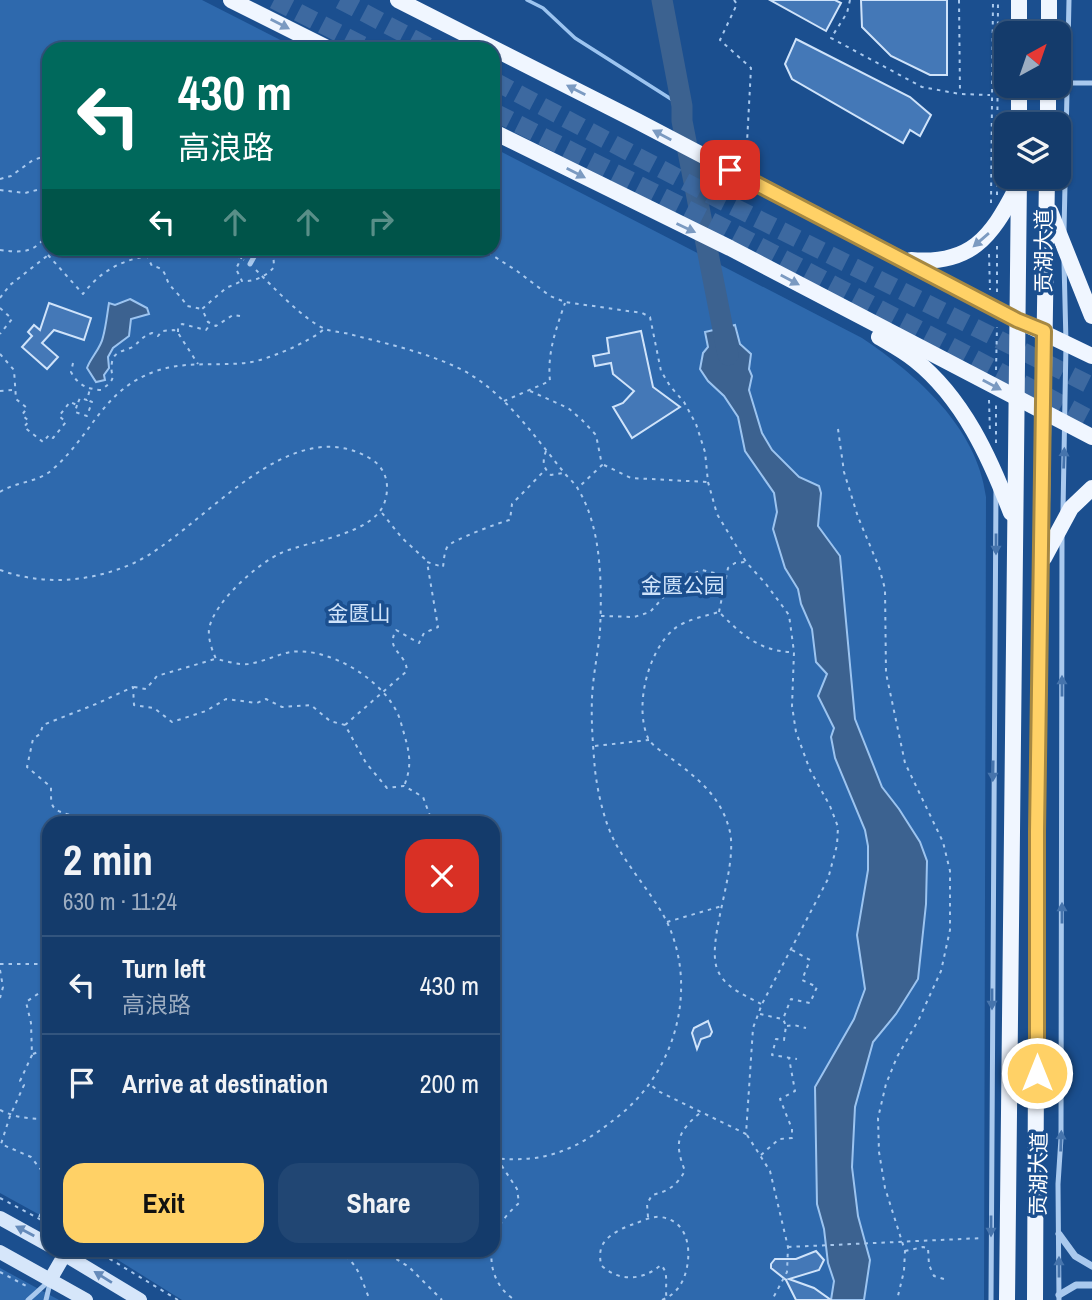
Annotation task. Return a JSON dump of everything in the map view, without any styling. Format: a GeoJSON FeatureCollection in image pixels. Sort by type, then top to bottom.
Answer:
{"type":"FeatureCollection","features":[{"type":"Feature","properties":{"kind":"main road"},"geometry":{"type":"LineString","coordinates":[[231,0],[315,42]]}},
{"type":"Feature","properties":{"kind":"main road"},"geometry":{"type":"LineString","coordinates":[[398,0],[481,42]]}},
{"type":"Feature","properties":{"kind":"main road"},"geometry":{"type":"LineString","coordinates":[[1019,0],[1019,21]]}},
{"type":"Feature","properties":{"kind":"main road"},"geometry":{"type":"LineString","coordinates":[[1049,0],[1049,21]]}},
{"type":"Feature","properties":{"kind":"main road"},"geometry":{"type":"LineString","coordinates":[[500,52],[738,170],[1017,320],[1092,356]]}},
{"type":"Feature","properties":{"kind":"main road"},"geometry":{"type":"LineString","coordinates":[[500,135],[730,248],[1092,437]]}},
{"type":"Feature","properties":{"kind":"main road"},"geometry":{"type":"LineString","coordinates":[[904,260],[929,262],[966,252],[996,226],[1014,189]]}},
{"type":"Feature","properties":{"kind":"main road","name":"贡湖大道"},"geometry":{"type":"LineString","coordinates":[[1007,1300],[1019,189]]}},
{"type":"Feature","properties":{"kind":"main road","name":"贡湖大道"},"geometry":{"type":"LineString","coordinates":[[1035,1300],[1037,832],[1046,189]]}},
{"type":"Feature","properties":{"kind":"main road"},"geometry":{"type":"LineString","coordinates":[[1046,200],[1092,316]]}},
{"type":"Feature","properties":{"kind":"main road"},"geometry":{"type":"LineString","coordinates":[[842,307],[870,331],[916,361],[939,383],[974,433],[996,475],[1014,520]]}},
{"type":"Feature","properties":{"kind":"main road"},"geometry":{"type":"LineString","coordinates":[[1041,564],[1071,508],[1092,488]]}},
{"type":"Feature","properties":{"kind":"main road"},"geometry":{"type":"LineString","coordinates":[[0,1218],[42,1241]]}},
{"type":"Feature","properties":{"kind":"main road"},"geometry":{"type":"LineString","coordinates":[[0,1252],[86,1300]]}},
{"type":"Feature","properties":{"kind":"main road"},"geometry":{"type":"LineString","coordinates":[[50,1280],[60,1257]]}},
{"type":"Feature","properties":{"kind":"main road"},"geometry":{"type":"LineString","coordinates":[[69,1257],[140,1300]]}},
{"type":"Feature","properties":{"kind":"street"},"geometry":{"type":"LineString","coordinates":[[1059,1234],[1075,1256],[1092,1266]]}},
{"type":"Feature","properties":{"kind":"street"},"geometry":{"type":"LineString","coordinates":[[1059,1298],[1076,1285],[1092,1285]]}},
{"type":"Feature","properties":{"kind":"lane","name":"贡湖大道"},"geometry":{"type":"LineString","coordinates":[[1069,0],[1069,21]]}},
{"type":"Feature","properties":{"kind":"lane"},"geometry":{"type":"LineString","coordinates":[[1071,83],[1092,83]]}},
{"type":"Feature","properties":{"kind":"lane","name":"贡湖大道"},"geometry":{"type":"LineString","coordinates":[[1059,1298],[1062,522],[1068,98]]}},
{"type":"Feature","properties":{"kind":"lane"},"geometry":{"type":"LineString","coordinates":[[250,264],[254,256]]}},
{"type":"Feature","properties":{"kind":"lane"},"geometry":{"type":"LineString","coordinates":[[991,1300],[996,475]]}},
{"type":"Feature","properties":{"kind":"lane"},"geometry":{"type":"LineString","coordinates":[[28,1300],[50,1280]]}},
{"type":"Feature","properties":{"kind":"lane"},"geometry":{"type":"LineString","coordinates":[[46,1300],[50,1280]]}},
{"type":"Feature","properties":{"kind":"path"},"geometry":{"type":"LineString","coordinates":[[734,0],[737,4],[720,40],[751,68],[738,170]]}},
{"type":"Feature","properties":{"kind":"path"},"geometry":{"type":"LineString","coordinates":[[850,0],[847,13],[831,38],[922,88],[960,94],[992,95]]}},
{"type":"Feature","properties":{"kind":"path"},"geometry":{"type":"LineString","coordinates":[[959,0],[960,94]]}},
{"type":"Feature","properties":{"kind":"path"},"geometry":{"type":"LineString","coordinates":[[991,214],[993,0]]}},
{"type":"Feature","properties":{"kind":"path"},"geometry":{"type":"LineString","coordinates":[[0,179],[11,176],[33,160],[42,157]]}},
{"type":"Feature","properties":{"kind":"path"},"geometry":{"type":"LineString","coordinates":[[0,190],[25,192],[42,188]]}},
{"type":"Feature","properties":{"kind":"path"},"geometry":{"type":"LineString","coordinates":[[984,238],[988,246],[990,291]]}},
{"type":"Feature","properties":{"kind":"path"},"geometry":{"type":"LineString","coordinates":[[0,250],[23,252],[35,247],[42,239]]}},
{"type":"Feature","properties":{"kind":"path"},"geometry":{"type":"LineString","coordinates":[[0,298],[10,285],[47,256]]}},
{"type":"Feature","properties":{"kind":"path"},"geometry":{"type":"LineString","coordinates":[[49,256],[83,294],[104,270],[147,256],[152,266],[160,267],[167,274],[169,282],[180,293],[187,306],[202,309],[211,324],[215,326],[233,315],[240,316]]}},
{"type":"Feature","properties":{"kind":"path"},"geometry":{"type":"LineString","coordinates":[[235,256],[250,264],[282,297],[324,329],[419,353],[454,366],[481,381],[503,402],[578,488],[592,523],[599,564],[600,616],[592,699],[596,773],[604,812],[616,844],[646,888],[676,944],[680,977],[679,1020],[670,1050],[651,1085],[628,1109],[582,1144],[533,1159],[500,1158]]}},
{"type":"Feature","properties":{"kind":"path"},"geometry":{"type":"LineString","coordinates":[[494,256],[550,296],[565,302],[642,313],[650,317],[661,371],[684,402],[696,424],[705,452],[708,482],[717,514],[746,562],[789,615],[794,652],[792,706],[796,732],[810,769],[830,806],[838,827],[838,836],[828,878],[752,1028],[746,1135]]}},
{"type":"Feature","properties":{"kind":"path"},"geometry":{"type":"LineString","coordinates":[[202,309],[226,288],[242,281]]}},
{"type":"Feature","properties":{"kind":"path"},"geometry":{"type":"LineString","coordinates":[[503,402],[550,381],[548,365],[551,345],[565,302]]}},
{"type":"Feature","properties":{"kind":"path"},"geometry":{"type":"LineString","coordinates":[[0,308],[12,319],[0,334]]}},
{"type":"Feature","properties":{"kind":"path"},"geometry":{"type":"LineString","coordinates":[[178,333],[177,328],[182,324],[206,330],[211,324]]}},
{"type":"Feature","properties":{"kind":"path"},"geometry":{"type":"LineString","coordinates":[[0,492],[36,480],[51,471],[74,448],[114,396],[131,381],[158,370],[249,362],[278,354],[316,337],[324,329]]}},
{"type":"Feature","properties":{"kind":"path"},"geometry":{"type":"LineString","coordinates":[[73,363],[71,372],[76,382],[90,389],[101,390],[111,383],[114,376],[112,362],[122,349],[134,346],[143,336],[152,333],[159,337],[162,331],[174,330],[198,365]]}},
{"type":"Feature","properties":{"kind":"path"},"geometry":{"type":"LineString","coordinates":[[0,354],[14,370],[16,399],[27,408],[22,415],[29,421],[24,427],[43,442],[49,435],[53,438],[66,422],[59,416],[70,402],[78,405]]}},
{"type":"Feature","properties":{"kind":"path"},"geometry":{"type":"LineString","coordinates":[[86,400],[90,389]]}},
{"type":"Feature","properties":{"kind":"path"},"geometry":{"type":"LineString","coordinates":[[0,391],[15,390]]}},
{"type":"Feature","properties":{"kind":"path"},"geometry":{"type":"LineString","coordinates":[[530,391],[568,408],[582,420],[596,435],[602,465]]}},
{"type":"Feature","properties":{"kind":"path"},"geometry":{"type":"LineString","coordinates":[[989,393],[990,432]]}},
{"type":"Feature","properties":{"kind":"path"},"geometry":{"type":"LineString","coordinates":[[80,398],[86,400],[92,402],[87,416],[75,412],[80,398]]}},
{"type":"Feature","properties":{"kind":"path"},"geometry":{"type":"LineString","coordinates":[[838,429],[844,472],[885,589],[886,673],[905,763],[943,842],[950,871],[950,930],[941,971],[893,1066],[878,1118],[879,1152],[886,1188],[904,1241],[904,1270],[897,1300]]}},
{"type":"Feature","properties":{"kind":"path"},"geometry":{"type":"LineString","coordinates":[[0,570],[32,579],[79,580],[133,563],[161,548],[250,477],[303,449],[354,450],[375,461],[384,472],[387,484],[381,513],[369,523],[280,554],[237,586],[218,609],[209,629],[211,648],[216,659]]}},
{"type":"Feature","properties":{"kind":"path"},"geometry":{"type":"LineString","coordinates":[[546,450],[543,459],[545,470],[551,475],[564,473]]}},
{"type":"Feature","properties":{"kind":"path"},"geometry":{"type":"LineString","coordinates":[[602,465],[631,478],[708,482]]}},
{"type":"Feature","properties":{"kind":"path"},"geometry":{"type":"LineString","coordinates":[[578,488],[602,465]]}},
{"type":"Feature","properties":{"kind":"path"},"geometry":{"type":"LineString","coordinates":[[381,513],[427,562],[443,567],[447,548],[451,543],[473,536],[486,527],[510,520],[512,505],[545,470]]}},
{"type":"Feature","properties":{"kind":"path"},"geometry":{"type":"LineString","coordinates":[[345,725],[407,671],[407,664],[392,645],[396,630],[419,643],[424,633],[438,627],[427,562]]}},
{"type":"Feature","properties":{"kind":"path"},"geometry":{"type":"LineString","coordinates":[[719,612],[728,568],[735,562],[746,562]]}},
{"type":"Feature","properties":{"kind":"path"},"geometry":{"type":"LineString","coordinates":[[600,616],[634,617],[650,612],[680,579],[702,570],[727,576]]}},
{"type":"Feature","properties":{"kind":"path"},"geometry":{"type":"LineString","coordinates":[[719,612],[741,635],[758,646],[780,652],[794,652]]}},
{"type":"Feature","properties":{"kind":"path"},"geometry":{"type":"LineString","coordinates":[[719,612],[675,629],[660,645],[643,689],[644,720],[649,740],[707,787],[721,807],[730,834],[731,867],[713,958],[719,974],[731,988],[762,1004]]}},
{"type":"Feature","properties":{"kind":"path"},"geometry":{"type":"LineString","coordinates":[[71,816],[55,810],[51,805],[51,787],[27,767],[33,739],[40,734],[43,724],[134,687],[146,689],[157,676],[216,659],[246,664],[292,652],[321,654],[346,664],[386,692],[399,715],[407,746],[411,770],[404,786]]}},
{"type":"Feature","properties":{"kind":"path"},"geometry":{"type":"LineString","coordinates":[[134,687],[134,705],[154,708],[173,722],[206,710],[226,699],[257,703],[266,699],[282,707],[311,705],[330,721],[345,725],[366,763],[387,788],[404,786],[423,797],[430,816]]}},
{"type":"Feature","properties":{"kind":"path"},"geometry":{"type":"LineString","coordinates":[[594,746],[649,740]]}},
{"type":"Feature","properties":{"kind":"path"},"geometry":{"type":"LineString","coordinates":[[666,922],[722,906]]}},
{"type":"Feature","properties":{"kind":"path"},"geometry":{"type":"LineString","coordinates":[[791,950],[810,960],[802,980],[817,987],[810,1003],[791,999],[783,1019],[786,1027],[784,1040],[776,1039],[772,1055],[797,1059]]}},
{"type":"Feature","properties":{"kind":"path"},"geometry":{"type":"LineString","coordinates":[[0,964],[42,964]]}},
{"type":"Feature","properties":{"kind":"path"},"geometry":{"type":"LineString","coordinates":[[0,970],[3,987],[0,998]]}},
{"type":"Feature","properties":{"kind":"path"},"geometry":{"type":"LineString","coordinates":[[42,991],[26,1002],[31,1023],[32,1055],[20,1081],[24,1085],[1,1144],[31,1157],[42,1171]]}},
{"type":"Feature","properties":{"kind":"path"},"geometry":{"type":"LineString","coordinates":[[759,1014],[783,1019]]}},
{"type":"Feature","properties":{"kind":"path"},"geometry":{"type":"LineString","coordinates":[[786,1027],[794,1025],[806,1028]]}},
{"type":"Feature","properties":{"kind":"path"},"geometry":{"type":"LineString","coordinates":[[32,1055],[42,1051]]}},
{"type":"Feature","properties":{"kind":"path"},"geometry":{"type":"LineString","coordinates":[[761,1154],[779,1139],[792,1138],[792,1129],[780,1099],[795,1091],[788,1057]]}},
{"type":"Feature","properties":{"kind":"path"},"geometry":{"type":"LineString","coordinates":[[651,1085],[746,1135],[761,1154],[770,1171],[788,1247],[787,1272],[772,1300]]}},
{"type":"Feature","properties":{"kind":"path"},"geometry":{"type":"LineString","coordinates":[[0,1110],[10,1116],[42,1118]]}},
{"type":"Feature","properties":{"kind":"path"},"geometry":{"type":"LineString","coordinates":[[648,1219],[647,1204],[652,1195],[666,1192],[676,1185],[685,1171],[680,1157],[679,1140],[685,1125],[701,1112]]}},
{"type":"Feature","properties":{"kind":"path"},"geometry":{"type":"LineString","coordinates":[[500,1164],[517,1189],[519,1203],[500,1226]]}},
{"type":"Feature","properties":{"kind":"path"},"geometry":{"type":"LineString","coordinates":[[0,1198],[42,1221]]}},
{"type":"Feature","properties":{"kind":"path"},"geometry":{"type":"LineString","coordinates":[[38,1219],[41,1213]]}},
{"type":"Feature","properties":{"kind":"path"},"geometry":{"type":"LineString","coordinates":[[662,1300],[667,1299],[677,1290],[684,1279],[690,1252],[685,1233],[671,1221],[660,1217],[624,1227],[603,1243],[600,1252],[601,1265],[610,1274],[623,1278],[652,1273],[661,1265],[666,1273],[667,1299]]}},
{"type":"Feature","properties":{"kind":"path"},"geometry":{"type":"LineString","coordinates":[[788,1247],[991,1237]]}},
{"type":"Feature","properties":{"kind":"path"},"geometry":{"type":"LineString","coordinates":[[905,1251],[928,1248],[929,1265],[934,1276],[944,1279]]}},
{"type":"Feature","properties":{"kind":"path"},"geometry":{"type":"LineString","coordinates":[[110,1257],[178,1300]]}},
{"type":"Feature","properties":{"kind":"path"},"geometry":{"type":"LineString","coordinates":[[345,1257],[357,1269],[370,1300]]}},
{"type":"Feature","properties":{"kind":"path"},"geometry":{"type":"LineString","coordinates":[[394,1257],[409,1267],[442,1300]]}},
{"type":"Feature","properties":{"kind":"path"},"geometry":{"type":"LineString","coordinates":[[493,1257],[495,1278],[508,1296],[515,1300]]}},
{"type":"Feature","properties":{"kind":"path"},"geometry":{"type":"LineString","coordinates":[[0,1272],[36,1292]]}},
{"type":"Feature","properties":{"kind":"green space","name":"金匮公园"},"geometry":{"type":"Polygon","coordinates":[[[0,0],[202,0],[284,42],[42,42],[42,256],[500,256],[500,151],[862,338],[903,369],[941,405],[971,448],[986,497],[984,1300],[182,1300],[113,1257],[500,1257],[500,816],[42,816],[42,1216],[0,1193],[0,0]]]}},
{"type":"Feature","properties":{"kind":"green space"},"geometry":{"type":"Polygon","coordinates":[[[0,1268],[59,1300],[0,1300],[0,1268]]]}},
{"type":"Feature","properties":{"kind":"shaded area"},"geometry":{"type":"Polygon","coordinates":[[[130,299],[147,308],[149,314],[131,319],[129,336],[113,348],[108,357],[109,368],[104,375],[105,380],[96,382],[87,368],[102,341],[109,303],[115,305],[130,299]]]}},
{"type":"Feature","properties":{"kind":"shaded area"},"geometry":{"type":"Polygon","coordinates":[[[735,325],[740,344],[751,354],[749,369],[752,376],[749,390],[762,433],[772,450],[799,477],[819,486],[821,493],[818,526],[840,556],[855,719],[882,787],[920,842],[927,861],[926,904],[918,979],[896,1014],[873,1042],[855,1107],[852,1167],[858,1216],[870,1260],[864,1300],[831,1300],[834,1281],[817,1204],[815,1087],[854,1019],[865,989],[857,935],[868,870],[868,846],[865,830],[835,758],[831,737],[834,728],[818,696],[827,674],[816,662],[812,629],[801,604],[798,589],[785,568],[773,529],[777,512],[774,493],[745,451],[738,417],[700,369],[703,353],[708,347],[705,332],[735,325]]]}},
{"type":"Feature","properties":{"kind":"building"},"geometry":{"type":"Polygon","coordinates":[[[770,0],[835,0],[841,3],[826,31],[770,0]]]}},
{"type":"Feature","properties":{"kind":"building"},"geometry":{"type":"Polygon","coordinates":[[[861,0],[947,0],[947,75],[930,75],[891,56],[862,27],[861,0]]]}},
{"type":"Feature","properties":{"kind":"building"},"geometry":{"type":"Polygon","coordinates":[[[796,39],[910,97],[931,115],[920,136],[910,130],[903,143],[792,79],[785,64],[796,39]]]}},
{"type":"Feature","properties":{"kind":"building"},"geometry":{"type":"Polygon","coordinates":[[[49,303],[91,318],[84,340],[54,330],[42,343],[58,357],[47,369],[22,347],[32,336],[28,332],[34,325],[40,330],[49,303]]]}},
{"type":"Feature","properties":{"kind":"building"},"geometry":{"type":"Polygon","coordinates":[[[641,331],[653,387],[680,407],[632,438],[613,407],[623,403],[634,391],[613,374],[611,363],[595,366],[593,356],[609,353],[607,338],[641,331]]]}},
{"type":"Feature","properties":{"kind":"building"},"geometry":{"type":"Polygon","coordinates":[[[708,1021],[712,1032],[710,1036],[701,1039],[697,1049],[692,1033],[694,1028],[708,1021]]]}},
{"type":"Feature","properties":{"kind":"building"},"geometry":{"type":"Polygon","coordinates":[[[816,1251],[824,1260],[819,1270],[789,1279],[814,1288],[831,1300],[796,1300],[786,1280],[771,1268],[771,1264],[775,1259],[796,1259],[816,1251]]]}},
{"type":"Feature","properties":{"kind":"waterway"},"geometry":{"type":"LineString","coordinates":[[527,0],[543,8],[575,38],[682,106]]}},
{"type":"Feature","properties":{"kind":"waterway"},"geometry":{"type":"LineString","coordinates":[[662,0],[682,106],[682,121],[728,355]]}},
{"type":"Feature","properties":{"kind":"tunnel"},"geometry":{"type":"LineString","coordinates":[[274,0],[356,42]]}},
{"type":"Feature","properties":{"kind":"tunnel"},"geometry":{"type":"LineString","coordinates":[[340,0],[420,42]]}},
{"type":"Feature","properties":{"kind":"tunnel"},"geometry":{"type":"LineString","coordinates":[[500,84],[722,201],[1092,386]]}},
{"type":"Feature","properties":{"kind":"tunnel"},"geometry":{"type":"LineString","coordinates":[[500,115],[721,226],[1092,420]]}},
{"type":"Feature","properties":{"kind":"route"},"geometry":{"type":"LineString","coordinates":[[730,170],[1017,320],[1044,331],[1037,832],[1037,1073]]}},
{"type":"Feature","properties":{"kind":"park label","name":"金匮山"},"geometry":{"type":"Point","coordinates":[359,614]}}]}
